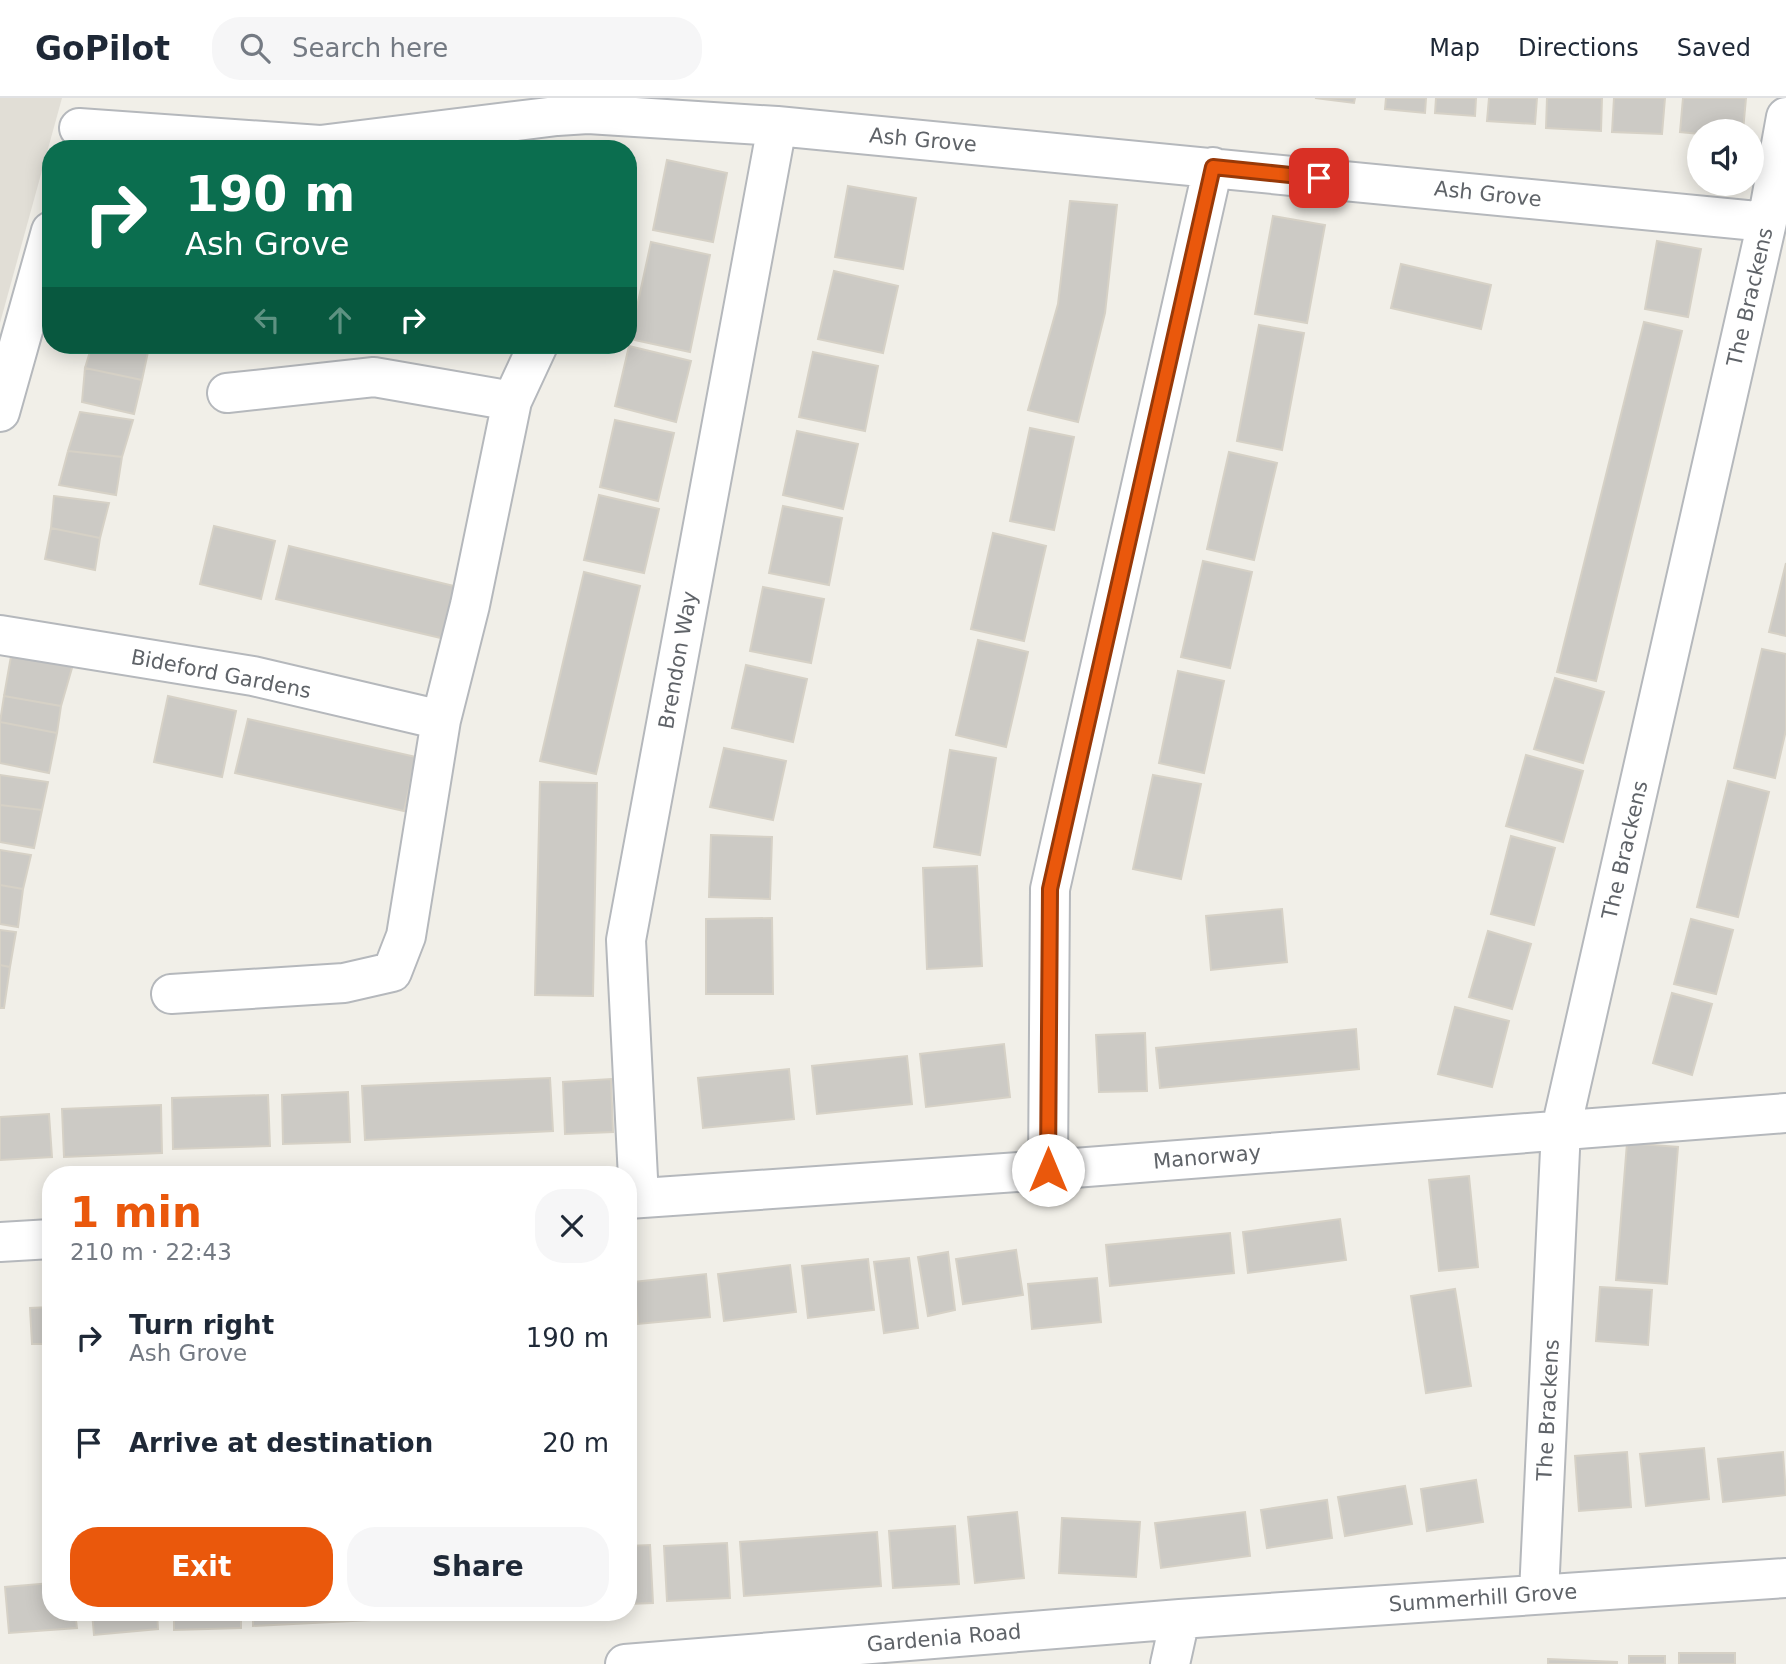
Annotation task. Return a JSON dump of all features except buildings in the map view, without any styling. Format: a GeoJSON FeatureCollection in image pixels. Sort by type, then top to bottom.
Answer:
{"type":"FeatureCollection","features":[{"type":"Feature","properties":{"kind":"street","name":"Ash Grove"},"geometry":{"type":"LineString","coordinates":[[412,140],[558,132],[588,114],[776,126],[1767,222]]}},
{"type":"Feature","properties":{"kind":"street","name":"The Brackens"},"geometry":{"type":"LineString","coordinates":[[1539,1593],[1561,1129],[1767,222],[1786,117]]}},
{"type":"Feature","properties":{"kind":"street","name":"Ash Grove"},"geometry":{"type":"LineString","coordinates":[[80,125],[260,140]]}},
{"type":"Feature","properties":{"kind":"street","name":"Brendon Way"},"geometry":{"type":"LineString","coordinates":[[633,1166],[626,940],[776,126]]}},
{"type":"Feature","properties":{"kind":"street"},"geometry":{"type":"LineString","coordinates":[[1048,1170],[1050,889],[1213,167]]}},
{"type":"Feature","properties":{"kind":"street"},"geometry":{"type":"LineString","coordinates":[[0,412],[42,263]]}},
{"type":"Feature","properties":{"kind":"street"},"geometry":{"type":"LineString","coordinates":[[171,994],[344,983],[392,972],[406,936],[441,720],[470,605],[512,401],[533,354]]}},
{"type":"Feature","properties":{"kind":"street"},"geometry":{"type":"LineString","coordinates":[[227,393],[374,377],[512,401]]}},
{"type":"Feature","properties":{"kind":"street","name":"Bideford Gardens"},"geometry":{"type":"LineString","coordinates":[[0,635],[253,676],[441,720]]}},
{"type":"Feature","properties":{"kind":"street","name":"Manorway"},"geometry":{"type":"LineString","coordinates":[[637,1199],[1786,1113]]}},
{"type":"Feature","properties":{"kind":"street"},"geometry":{"type":"LineString","coordinates":[[0,1242],[42,1240]]}},
{"type":"Feature","properties":{"kind":"street","name":"Summerhill Grove"},"geometry":{"type":"LineString","coordinates":[[1180,1619],[1786,1578]]}},
{"type":"Feature","properties":{"kind":"street"},"geometry":{"type":"LineString","coordinates":[[1170,1664],[1180,1619]]}},
{"type":"Feature","properties":{"kind":"street","name":"Gardenia Road"},"geometry":{"type":"LineString","coordinates":[[625,1664],[1180,1619]]}},
{"type":"Feature","properties":{"kind":"shaded area"},"geometry":{"type":"Polygon","coordinates":[[[0,98],[62,98],[50,140],[42,140],[42,171],[0,323],[0,98]]]}},
{"type":"Feature","properties":{"kind":"route"},"geometry":{"type":"LineString","coordinates":[[1048,1170],[1050,889],[1213,167],[1319,178]]}}]}
